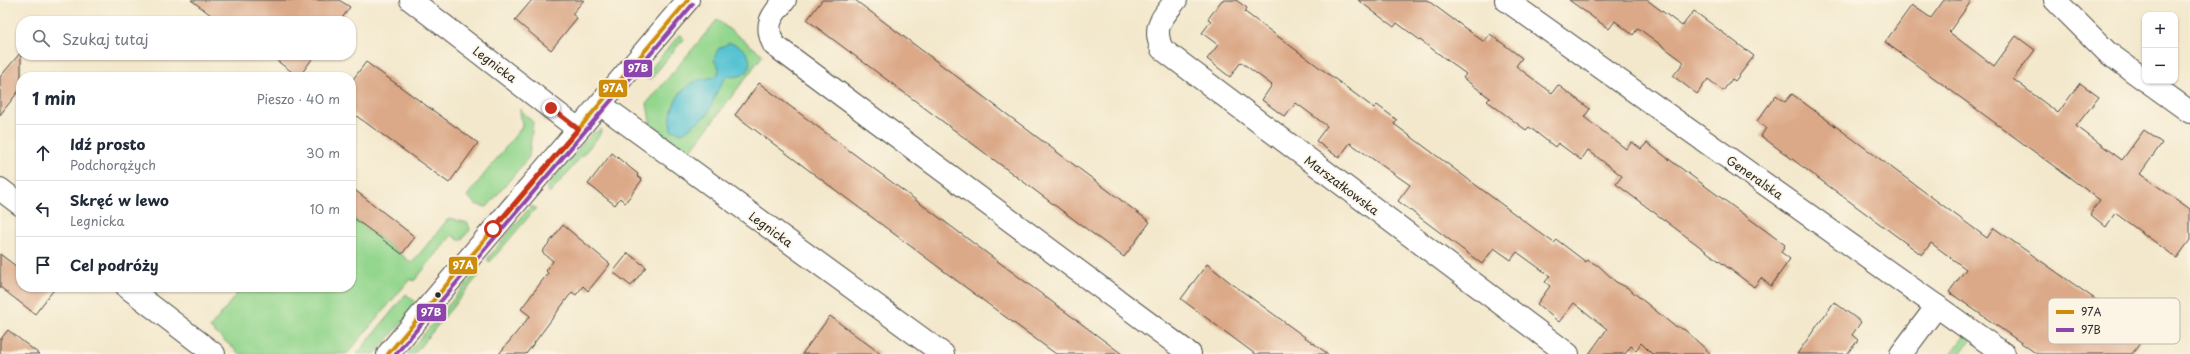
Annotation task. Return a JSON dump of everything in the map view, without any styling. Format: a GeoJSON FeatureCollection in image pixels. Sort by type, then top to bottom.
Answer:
{"type":"FeatureCollection","features":[{"type":"Feature","properties":{"kind":"street","name":"Legnicka"},"geometry":{"type":"LineString","coordinates":[[411,0],[578,129]]}},
{"type":"Feature","properties":{"kind":"street"},"geometry":{"type":"LineString","coordinates":[[388,354],[688,0]]}},
{"type":"Feature","properties":{"kind":"street"},"geometry":{"type":"LineString","coordinates":[[785,0],[773,13],[769,23],[769,34],[774,45],[1190,354]]}},
{"type":"Feature","properties":{"kind":"street","name":"Marszałkowska"},"geometry":{"type":"LineString","coordinates":[[1176,0],[1158,26],[1157,39],[1162,49],[1568,354]]}},
{"type":"Feature","properties":{"kind":"street","name":"Generalska"},"geometry":{"type":"LineString","coordinates":[[1506,0],[2004,354]]}},
{"type":"Feature","properties":{"kind":"street"},"geometry":{"type":"LineString","coordinates":[[2055,0],[2108,53],[2142,77]]}},
{"type":"Feature","properties":{"kind":"street"},"geometry":{"type":"LineString","coordinates":[[2152,84],[2190,112]]}},
{"type":"Feature","properties":{"kind":"street","name":"Legnicka"},"geometry":{"type":"LineString","coordinates":[[600,104],[943,354]]}},
{"type":"Feature","properties":{"kind":"street"},"geometry":{"type":"LineString","coordinates":[[0,189],[16,202]]}},
{"type":"Feature","properties":{"kind":"street"},"geometry":{"type":"LineString","coordinates":[[133,292],[214,354]]}},
{"type":"Feature","properties":{"kind":"street"},"geometry":{"type":"LineString","coordinates":[[1901,354],[1937,306]]}},
{"type":"Feature","properties":{"kind":"green space"},"geometry":{"type":"Polygon","coordinates":[[[717,20],[763,55],[688,154],[651,128],[647,103],[717,20]]]}},
{"type":"Feature","properties":{"kind":"green space"},"geometry":{"type":"Polygon","coordinates":[[[680,34],[684,38],[651,79],[644,77],[680,34]]]}},
{"type":"Feature","properties":{"kind":"green space"},"geometry":{"type":"Polygon","coordinates":[[[520,109],[533,122],[529,157],[487,207],[477,205],[467,196],[522,127],[520,109]]]}},
{"type":"Feature","properties":{"kind":"green space"},"geometry":{"type":"Polygon","coordinates":[[[602,129],[599,136],[550,193],[547,191],[547,187],[591,134],[602,129]]]}},
{"type":"Feature","properties":{"kind":"green space"},"geometry":{"type":"Polygon","coordinates":[[[531,206],[536,208],[490,262],[488,261],[488,258],[531,206]]]}},
{"type":"Feature","properties":{"kind":"green space"},"geometry":{"type":"Polygon","coordinates":[[[449,218],[468,223],[470,230],[460,241],[452,235],[414,281],[410,279],[347,354],[240,354],[210,328],[238,292],[356,292],[356,220],[412,263],[449,218]]]}},
{"type":"Feature","properties":{"kind":"green space"},"geometry":{"type":"Polygon","coordinates":[[[477,273],[479,275],[414,354],[407,354],[474,275],[477,273]]]}},
{"type":"Feature","properties":{"kind":"green space"},"geometry":{"type":"Polygon","coordinates":[[[406,294],[418,304],[375,354],[357,354],[406,294]]]}},
{"type":"Feature","properties":{"kind":"green space"},"geometry":{"type":"Polygon","coordinates":[[[1965,335],[1971,339],[1960,354],[1951,354],[1965,335]]]}},
{"type":"Feature","properties":{"kind":"water"},"geometry":{"type":"Polygon","coordinates":[[[729,43],[738,46],[744,51],[750,63],[748,69],[744,74],[727,76],[718,89],[708,114],[683,133],[671,130],[671,114],[680,94],[685,88],[698,80],[713,77],[718,74],[719,68],[714,60],[718,49],[729,43]]]}},
{"type":"Feature","properties":{"kind":"building"},"geometry":{"type":"Polygon","coordinates":[[[191,0],[339,0],[350,7],[344,16],[212,16],[191,0]]]}},
{"type":"Feature","properties":{"kind":"building"},"geometry":{"type":"Polygon","coordinates":[[[532,0],[584,0],[572,14],[577,18],[551,50],[515,20],[532,0]]]}},
{"type":"Feature","properties":{"kind":"building"},"geometry":{"type":"Polygon","coordinates":[[[822,0],[855,0],[1150,222],[1124,257],[807,20],[822,0]]]}},
{"type":"Feature","properties":{"kind":"building"},"geometry":{"type":"Polygon","coordinates":[[[1222,0],[1236,0],[1247,8],[1245,12],[1374,108],[1377,105],[1397,120],[1394,124],[1512,212],[1554,243],[1557,240],[1586,262],[1587,260],[1599,266],[1616,282],[1628,288],[1673,325],[1685,330],[1711,354],[1652,354],[1641,343],[1636,350],[1631,346],[1625,354],[1589,354],[1607,329],[1574,303],[1559,322],[1537,304],[1550,286],[1545,282],[1550,276],[1517,252],[1511,260],[1494,248],[1482,264],[1398,201],[1410,185],[1350,143],[1339,158],[1316,141],[1327,126],[1296,103],[1285,117],[1262,100],[1272,85],[1241,62],[1230,77],[1207,59],[1218,45],[1202,33],[1211,21],[1208,19],[1222,0]]]}},
{"type":"Feature","properties":{"kind":"building"},"geometry":{"type":"Polygon","coordinates":[[[1358,0],[1427,0],[1484,42],[1490,34],[1522,58],[1516,66],[1552,93],[1558,85],[1590,109],[1584,117],[1626,149],[1632,142],[1641,149],[1647,143],[1785,245],[1781,252],[1790,259],[1771,286],[1761,278],[1754,287],[1616,184],[1622,176],[1588,150],[1581,160],[1558,143],[1555,147],[1529,127],[1526,130],[1487,101],[1490,98],[1463,78],[1466,74],[1397,23],[1394,27],[1358,0]]]}},
{"type":"Feature","properties":{"kind":"building"},"geometry":{"type":"Polygon","coordinates":[[[1569,0],[1647,0],[1682,26],[1694,11],[1754,56],[1735,81],[1732,79],[1723,91],[1708,79],[1697,94],[1673,76],[1684,62],[1638,28],[1633,35],[1615,21],[1609,29],[1569,0]]]}},
{"type":"Feature","properties":{"kind":"building"},"geometry":{"type":"Polygon","coordinates":[[[1944,0],[1972,0],[1949,32],[1994,66],[2016,36],[2035,50],[2013,79],[2058,113],[2080,83],[2099,97],[2076,126],[2122,160],[2144,130],[2162,143],[2140,174],[2190,209],[2190,240],[2177,258],[2115,213],[2106,227],[2090,214],[2100,200],[1885,42],[1912,5],[1931,18],[1944,0]]]}},
{"type":"Feature","properties":{"kind":"building"},"geometry":{"type":"Polygon","coordinates":[[[16,58],[16,60],[21,60],[21,72],[16,72],[16,94],[0,115],[0,77],[16,58]]]}},
{"type":"Feature","properties":{"kind":"building"},"geometry":{"type":"Polygon","coordinates":[[[276,60],[311,60],[303,72],[292,72],[276,60]]]}},
{"type":"Feature","properties":{"kind":"building"},"geometry":{"type":"Polygon","coordinates":[[[366,62],[478,143],[449,183],[356,116],[356,75],[366,62]]]}},
{"type":"Feature","properties":{"kind":"building"},"geometry":{"type":"Polygon","coordinates":[[[759,83],[1122,354],[1056,354],[992,307],[735,115],[759,83]]]}},
{"type":"Feature","properties":{"kind":"building"},"geometry":{"type":"Polygon","coordinates":[[[1792,94],[1987,238],[1994,228],[2093,298],[2048,298],[2048,344],[2139,344],[2132,354],[2037,354],[1949,292],[1966,269],[1931,243],[1922,255],[1761,136],[1766,128],[1757,121],[1776,95],[1785,102],[1792,94]]]}},
{"type":"Feature","properties":{"kind":"building"},"geometry":{"type":"Polygon","coordinates":[[[612,153],[638,174],[637,176],[642,180],[625,203],[620,198],[615,205],[588,184],[612,153]]]}},
{"type":"Feature","properties":{"kind":"building"},"geometry":{"type":"Polygon","coordinates":[[[356,191],[415,237],[402,254],[356,220],[356,191]]]}},
{"type":"Feature","properties":{"kind":"building"},"geometry":{"type":"Polygon","coordinates":[[[563,225],[610,264],[588,291],[583,286],[576,295],[572,292],[526,354],[499,354],[530,316],[521,309],[548,273],[546,271],[553,261],[542,252],[563,225]]]}},
{"type":"Feature","properties":{"kind":"building"},"geometry":{"type":"Polygon","coordinates":[[[628,253],[646,267],[631,286],[613,272],[628,253]]]}},
{"type":"Feature","properties":{"kind":"building"},"geometry":{"type":"Polygon","coordinates":[[[0,254],[16,266],[16,292],[52,292],[35,314],[0,287],[0,254]]]}},
{"type":"Feature","properties":{"kind":"building"},"geometry":{"type":"Polygon","coordinates":[[[1207,264],[1328,354],[1255,354],[1181,299],[1207,264]]]}},
{"type":"Feature","properties":{"kind":"building"},"geometry":{"type":"Polygon","coordinates":[[[1834,302],[1861,322],[1852,335],[1858,340],[1847,354],[1797,354],[1834,302]]]}},
{"type":"Feature","properties":{"kind":"building"},"geometry":{"type":"Polygon","coordinates":[[[830,316],[850,331],[881,354],[802,354],[830,316]]]}},
{"type":"Feature","properties":{"kind":"building"},"geometry":{"type":"Polygon","coordinates":[[[8,330],[39,354],[0,354],[0,340],[8,330]]]}},
{"type":"Feature","properties":{"kind":"transit line","name":"97A"},"geometry":{"type":"LineString","coordinates":[[388,354],[688,0]]}},
{"type":"Feature","properties":{"kind":"transit line","name":"97B"},"geometry":{"type":"LineString","coordinates":[[396,354],[693,4]]}},
{"type":"Feature","properties":{"kind":"route"},"geometry":{"type":"LineString","coordinates":[[493,229],[578,129],[551,108]]}}]}
